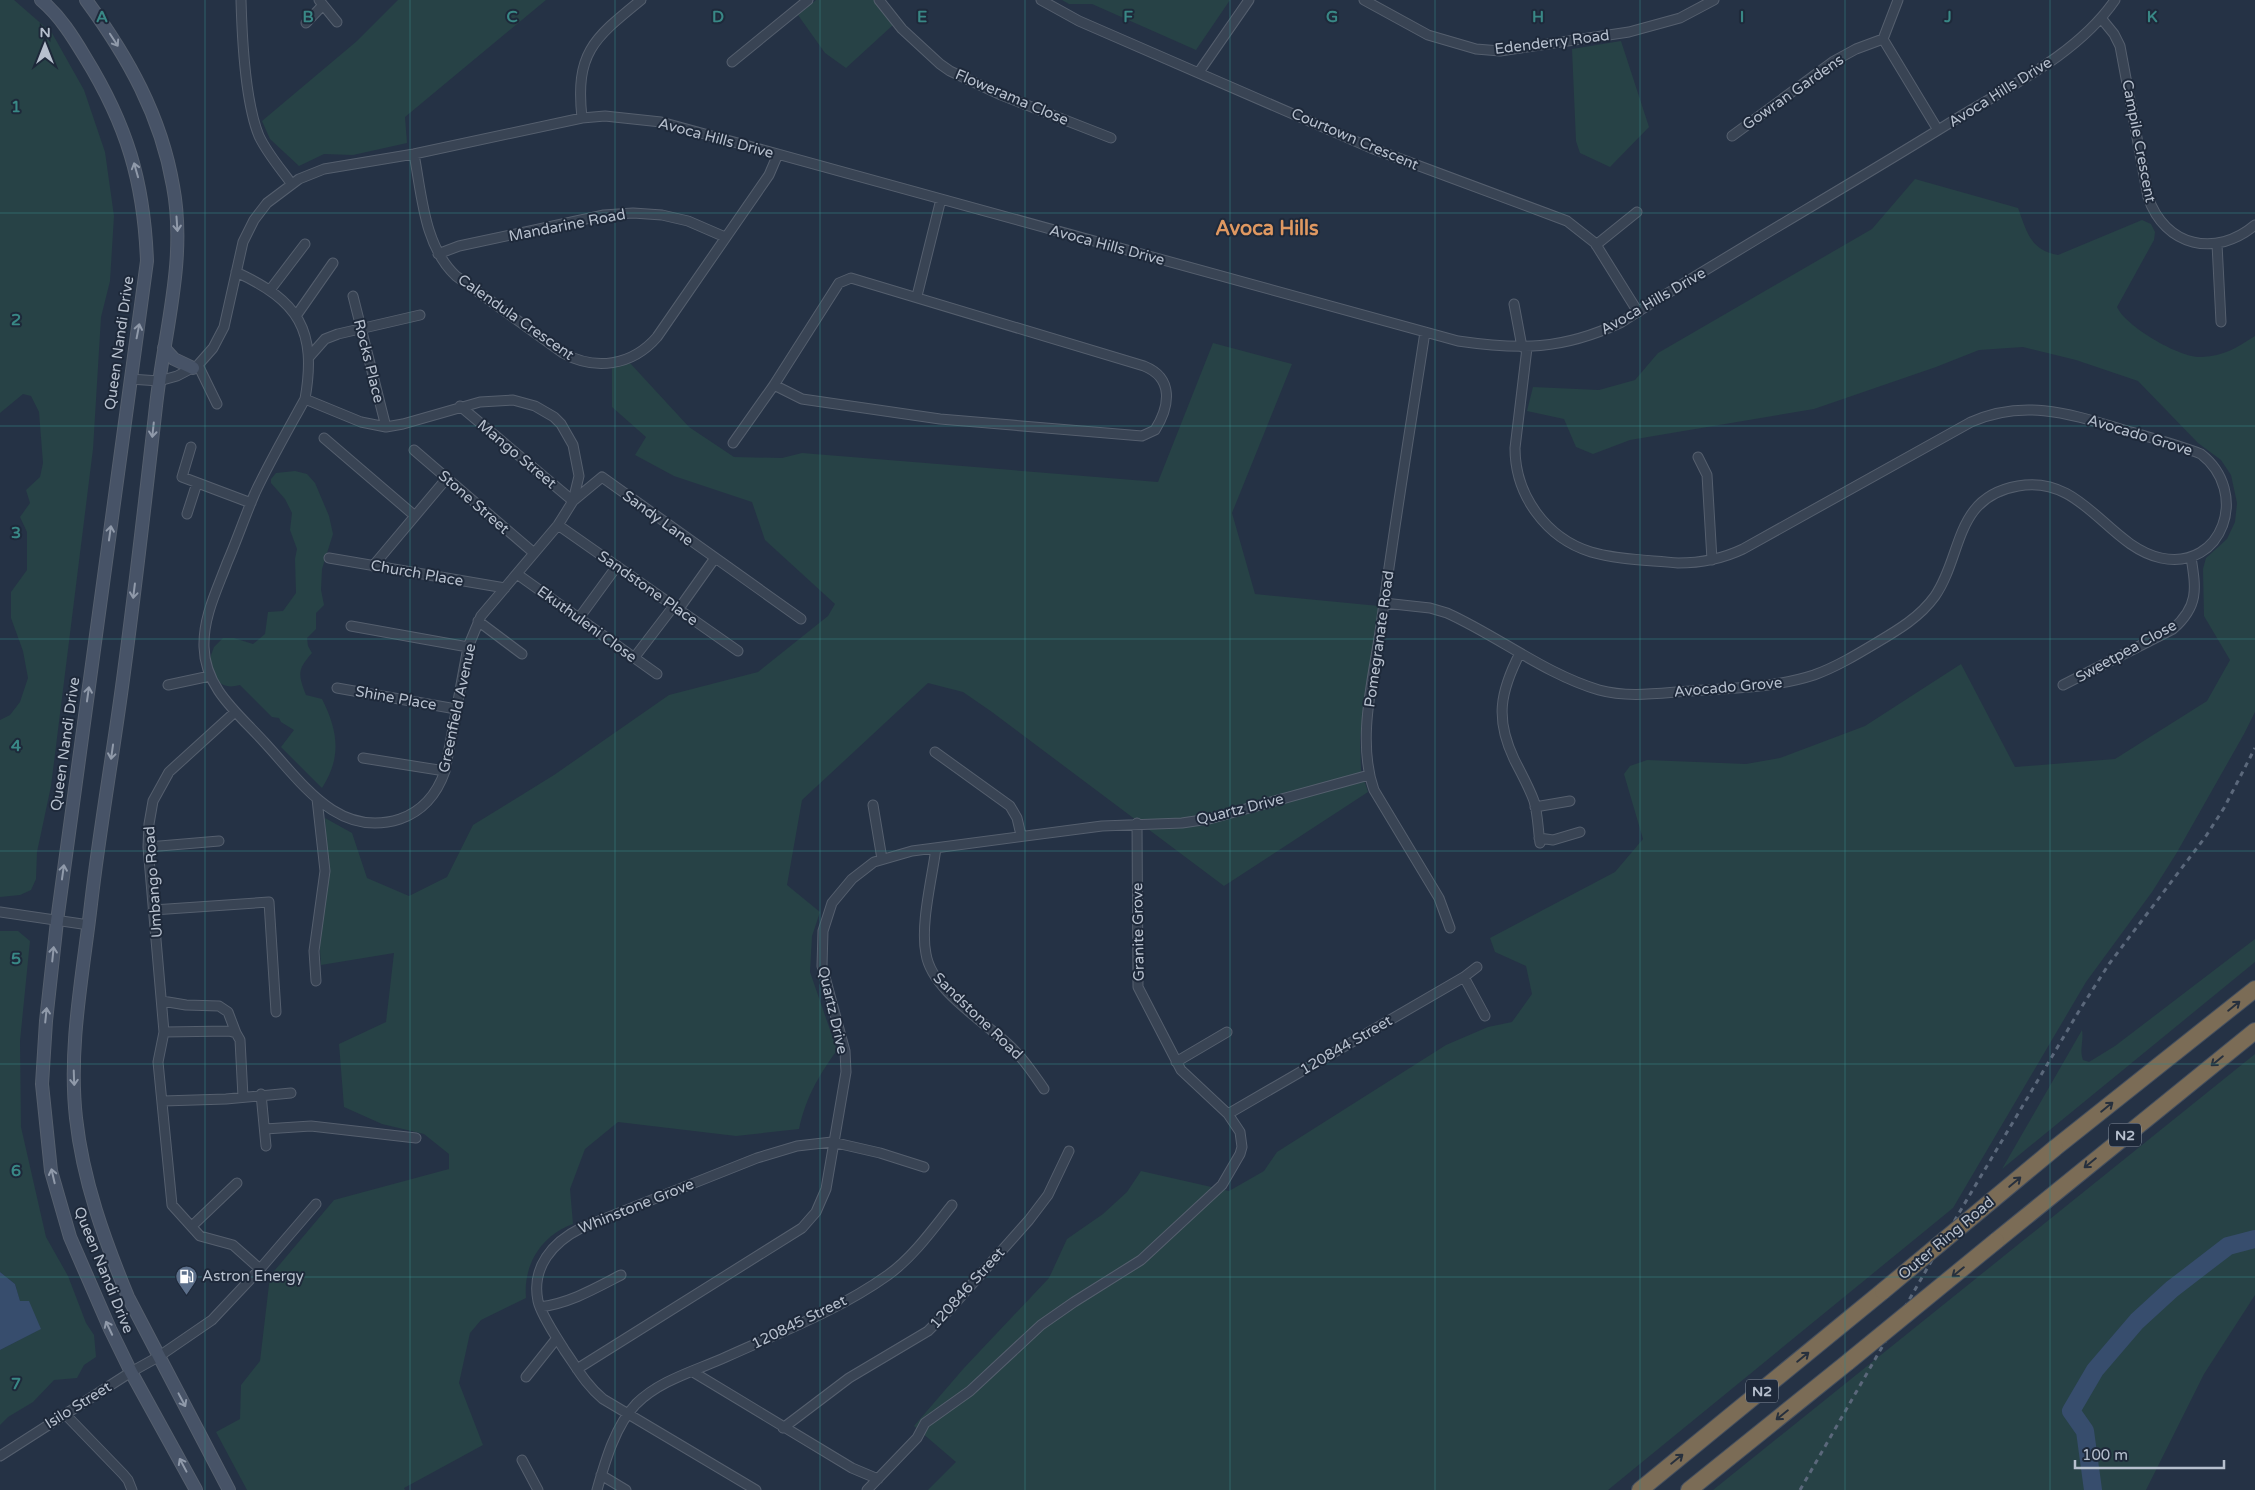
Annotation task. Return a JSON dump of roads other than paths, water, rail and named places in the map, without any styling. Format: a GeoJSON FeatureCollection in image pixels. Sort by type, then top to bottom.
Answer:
{"type":"FeatureCollection","features":[{"type":"Feature","properties":{"kind":"highway","name":"Outer Ring Road"},"geometry":{"type":"LineString","coordinates":[[1640,1490],[2055,1148],[2255,989]]}},
{"type":"Feature","properties":{"kind":"highway","name":"N2"},"geometry":{"type":"LineString","coordinates":[[1689,1490],[2255,1031]]}},
{"type":"Feature","properties":{"kind":"main road","name":"Queen Nandi Drive"},"geometry":{"type":"LineString","coordinates":[[42,0],[66,27],[114,107],[139,179],[146,230],[147,262],[57,920],[46,1021],[42,1084],[51,1171],[70,1237],[131,1372],[196,1490]]}},
{"type":"Feature","properties":{"kind":"main road","name":"Queen Nandi Drive"},"geometry":{"type":"LineString","coordinates":[[86,0],[132,69],[155,116],[174,188],[178,241],[174,290],[159,381],[124,673],[89,925],[74,1068],[76,1114],[82,1162],[93,1205],[118,1275],[158,1357],[229,1490]]}},
{"type":"Feature","properties":{"kind":"main road"},"geometry":{"type":"LineString","coordinates":[[164,348],[174,359],[195,367]]}},
{"type":"Feature","properties":{"kind":"street"},"geometry":{"type":"LineString","coordinates":[[241,0],[242,29],[254,121],[268,152],[291,183]]}},
{"type":"Feature","properties":{"kind":"street"},"geometry":{"type":"LineString","coordinates":[[582,118],[580,79],[589,50],[603,32],[641,0]]}},
{"type":"Feature","properties":{"kind":"street"},"geometry":{"type":"LineString","coordinates":[[732,62],[808,0]]}},
{"type":"Feature","properties":{"kind":"street","name":"Flowerama Close"},"geometry":{"type":"LineString","coordinates":[[879,0],[908,34],[950,71],[1001,95],[1111,138]]}},
{"type":"Feature","properties":{"kind":"street","name":"Courtown Crescent"},"geometry":{"type":"LineString","coordinates":[[1041,0],[1079,21],[1371,148],[1552,214],[1583,232],[1596,245],[1638,312]]}},
{"type":"Feature","properties":{"kind":"street"},"geometry":{"type":"LineString","coordinates":[[1199,72],[1248,0]]}},
{"type":"Feature","properties":{"kind":"street","name":"Edenderry Road"},"geometry":{"type":"LineString","coordinates":[[1364,0],[1428,35],[1476,49],[1500,51],[1629,32],[1680,18],[1714,0]]}},
{"type":"Feature","properties":{"kind":"street"},"geometry":{"type":"LineString","coordinates":[[1898,0],[1883,39],[1938,130]]}},
{"type":"Feature","properties":{"kind":"street","name":"Avoca Hills Drive"},"geometry":{"type":"LineString","coordinates":[[130,379],[159,381],[180,375],[195,367],[213,348],[224,327],[244,242],[254,220],[267,202],[291,183],[324,169],[414,154],[582,118],[605,116],[641,119],[778,154],[1458,341],[1524,347],[1549,345],[1596,334],[1638,312],[1938,130],[2059,56],[2082,39],[2115,0]]}},
{"type":"Feature","properties":{"kind":"street"},"geometry":{"type":"LineString","coordinates":[[306,23],[322,3],[337,22]]}},
{"type":"Feature","properties":{"kind":"street","name":"Campile Crescent"},"geometry":{"type":"LineString","coordinates":[[2101,18],[2114,34],[2120,46],[2148,197],[2153,212],[2160,221],[2186,240],[2200,244],[2216,244],[2235,240],[2255,225]]}},
{"type":"Feature","properties":{"kind":"street","name":"Gowran Gardens"},"geometry":{"type":"LineString","coordinates":[[1732,136],[1834,62],[1856,50],[1883,39]]}},
{"type":"Feature","properties":{"kind":"street","name":"Calendula Crescent"},"geometry":{"type":"LineString","coordinates":[[414,154],[431,238],[438,254],[456,276],[563,353],[581,361],[601,364],[628,359],[651,344],[769,174],[778,154]]}},
{"type":"Feature","properties":{"kind":"street"},"geometry":{"type":"LineString","coordinates":[[917,296],[941,199]]}},
{"type":"Feature","properties":{"kind":"street"},"geometry":{"type":"LineString","coordinates":[[1596,245],[1638,212]]}},
{"type":"Feature","properties":{"kind":"street","name":"Mandarine Road"},"geometry":{"type":"LineString","coordinates":[[438,254],[460,246],[604,215],[633,213],[662,215],[688,221],[725,237]]}},
{"type":"Feature","properties":{"kind":"street"},"geometry":{"type":"LineString","coordinates":[[270,290],[305,244]]}},
{"type":"Feature","properties":{"kind":"street"},"geometry":{"type":"LineString","coordinates":[[2216,244],[2221,322]]}},
{"type":"Feature","properties":{"kind":"street"},"geometry":{"type":"LineString","coordinates":[[296,316],[333,264]]}},
{"type":"Feature","properties":{"kind":"street","name":"Greenfield Avenue"},"geometry":{"type":"LineString","coordinates":[[236,272],[270,290],[296,316],[307,340],[310,356],[309,376],[305,399],[251,503],[207,617],[204,645],[205,659],[210,676],[234,712],[317,799],[339,816],[360,823],[398,820],[410,815],[431,799],[445,771],[468,647],[478,621],[558,525],[573,501],[579,476],[576,457],[568,434],[554,417],[535,406],[513,400],[492,400],[460,406],[403,424],[386,427],[361,422],[305,399]]}},
{"type":"Feature","properties":{"kind":"street"},"geometry":{"type":"LineString","coordinates":[[733,443],[774,385],[843,280],[856,278],[1156,371],[1164,380],[1166,397],[1158,426],[1152,432],[1142,436],[940,420],[807,400],[774,385]]}},
{"type":"Feature","properties":{"kind":"street","name":"Rocks Place"},"geometry":{"type":"LineString","coordinates":[[353,296],[386,427]]}},
{"type":"Feature","properties":{"kind":"street","name":"Avocado Grove"},"geometry":{"type":"LineString","coordinates":[[1384,602],[1430,608],[1447,613],[1582,684],[1615,693],[1644,694],[1778,684],[1812,675],[1839,665],[1901,628],[1919,614],[1934,596],[1944,579],[1960,531],[1973,512],[1997,493],[2023,485],[2050,486],[2066,492],[2132,544],[2147,553],[2164,558],[2190,557],[2211,543],[2222,530],[2228,502],[2224,485],[2209,460],[2190,450],[2068,414],[2040,409],[1992,414],[1970,422],[1743,549],[1712,560],[1678,563],[1592,552],[1556,534],[1541,519],[1525,497],[1515,460],[1524,347],[1514,304]]}},
{"type":"Feature","properties":{"kind":"street"},"geometry":{"type":"LineString","coordinates":[[310,356],[321,343],[331,336],[420,315]]}},
{"type":"Feature","properties":{"kind":"street","name":"Pomegranate Road"},"geometry":{"type":"LineString","coordinates":[[1425,332],[1384,602],[1367,722],[1366,744],[1369,775],[1374,790],[1439,898],[1450,928]]}},
{"type":"Feature","properties":{"kind":"street"},"geometry":{"type":"LineString","coordinates":[[195,367],[217,404]]}},
{"type":"Feature","properties":{"kind":"street","name":"Mango Street"},"geometry":{"type":"LineString","coordinates":[[460,406],[573,501]]}},
{"type":"Feature","properties":{"kind":"street"},"geometry":{"type":"LineString","coordinates":[[324,438],[415,516]]}},
{"type":"Feature","properties":{"kind":"street"},"geometry":{"type":"LineString","coordinates":[[191,447],[182,476],[251,503]]}},
{"type":"Feature","properties":{"kind":"street","name":"Stone Street"},"geometry":{"type":"LineString","coordinates":[[414,450],[534,554]]}},
{"type":"Feature","properties":{"kind":"street"},"geometry":{"type":"LineString","coordinates":[[1698,457],[1706,475],[1712,560]]}},
{"type":"Feature","properties":{"kind":"street","name":"Sandy Lane"},"geometry":{"type":"LineString","coordinates":[[573,501],[602,477],[801,619]]}},
{"type":"Feature","properties":{"kind":"street"},"geometry":{"type":"LineString","coordinates":[[373,566],[446,478]]}},
{"type":"Feature","properties":{"kind":"street"},"geometry":{"type":"LineString","coordinates":[[187,514],[197,483]]}},
{"type":"Feature","properties":{"kind":"street","name":"Sandstone Place"},"geometry":{"type":"LineString","coordinates":[[558,525],[738,651]]}},
{"type":"Feature","properties":{"kind":"street","name":"Sweetpea Close"},"geometry":{"type":"LineString","coordinates":[[2063,685],[2173,629],[2183,620],[2192,608],[2195,593],[2190,557]]}},
{"type":"Feature","properties":{"kind":"street","name":"Church Place"},"geometry":{"type":"LineString","coordinates":[[329,558],[505,588]]}},
{"type":"Feature","properties":{"kind":"street"},"geometry":{"type":"LineString","coordinates":[[634,658],[715,558]]}},
{"type":"Feature","properties":{"kind":"street"},"geometry":{"type":"LineString","coordinates":[[579,618],[617,566]]}},
{"type":"Feature","properties":{"kind":"street","name":"Ekuthuleni Close"},"geometry":{"type":"LineString","coordinates":[[518,574],[657,674]]}},
{"type":"Feature","properties":{"kind":"street"},"geometry":{"type":"LineString","coordinates":[[478,621],[522,654]]}},
{"type":"Feature","properties":{"kind":"street"},"geometry":{"type":"LineString","coordinates":[[351,626],[468,647]]}},
{"type":"Feature","properties":{"kind":"street"},"geometry":{"type":"LineString","coordinates":[[1520,653],[1505,685],[1501,722],[1513,756],[1536,808],[1540,841],[1553,840],[1580,832]]}},
{"type":"Feature","properties":{"kind":"street"},"geometry":{"type":"LineString","coordinates":[[168,685],[210,676]]}},
{"type":"Feature","properties":{"kind":"street","name":"Shine Place"},"geometry":{"type":"LineString","coordinates":[[337,688],[456,708]]}},
{"type":"Feature","properties":{"kind":"street","name":"Umbango Road"},"geometry":{"type":"LineString","coordinates":[[234,712],[169,772],[162,782],[150,812],[148,847],[164,1032],[158,1062],[164,1101],[171,1202],[175,1210],[200,1236],[233,1245],[260,1269]]}},
{"type":"Feature","properties":{"kind":"street"},"geometry":{"type":"LineString","coordinates":[[934,752],[1010,806],[1017,818],[1021,835]]}},
{"type":"Feature","properties":{"kind":"street"},"geometry":{"type":"LineString","coordinates":[[363,758],[445,771]]}},
{"type":"Feature","properties":{"kind":"street","name":"Quartz Drive"},"geometry":{"type":"LineString","coordinates":[[577,1369],[802,1228],[816,1212],[821,1202],[829,1173],[832,1142],[846,1072],[841,1035],[826,987],[822,966],[823,931],[832,903],[841,891],[864,869],[882,860],[912,851],[1021,835],[1137,824],[1182,823],[1209,819],[1369,775]]}},
{"type":"Feature","properties":{"kind":"street"},"geometry":{"type":"LineString","coordinates":[[316,981],[314,951],[325,870],[317,799]]}},
{"type":"Feature","properties":{"kind":"street"},"geometry":{"type":"LineString","coordinates":[[1536,808],[1570,801]]}},
{"type":"Feature","properties":{"kind":"street"},"geometry":{"type":"LineString","coordinates":[[873,805],[882,860]]}},
{"type":"Feature","properties":{"kind":"street","name":"Granite Grove"},"geometry":{"type":"LineString","coordinates":[[878,1479],[918,1438],[925,1423],[970,1391],[1041,1325],[1141,1260],[1222,1185],[1240,1154],[1242,1147],[1240,1132],[1228,1114],[1190,1080],[1176,1062],[1141,994],[1137,980],[1137,824]]}},
{"type":"Feature","properties":{"kind":"street"},"geometry":{"type":"LineString","coordinates":[[148,847],[219,841]]}},
{"type":"Feature","properties":{"kind":"street","name":"Sandstone Road"},"geometry":{"type":"LineString","coordinates":[[936,848],[924,943],[929,966],[934,976],[945,988],[1014,1050],[1044,1089]]}},
{"type":"Feature","properties":{"kind":"street"},"geometry":{"type":"LineString","coordinates":[[153,910],[269,902],[276,1012]]}},
{"type":"Feature","properties":{"kind":"street"},"geometry":{"type":"LineString","coordinates":[[0,912],[89,925]]}},
{"type":"Feature","properties":{"kind":"street","name":"120844 Street"},"geometry":{"type":"LineString","coordinates":[[1228,1114],[1477,968]]}},
{"type":"Feature","properties":{"kind":"street"},"geometry":{"type":"LineString","coordinates":[[1464,977],[1485,1016]]}},
{"type":"Feature","properties":{"kind":"street"},"geometry":{"type":"LineString","coordinates":[[162,1001],[186,1005],[219,1006],[228,1012],[240,1040],[243,1097]]}},
{"type":"Feature","properties":{"kind":"street"},"geometry":{"type":"LineString","coordinates":[[164,1032],[229,1031],[236,1034]]}},
{"type":"Feature","properties":{"kind":"street"},"geometry":{"type":"LineString","coordinates":[[1176,1062],[1227,1032]]}},
{"type":"Feature","properties":{"kind":"street"},"geometry":{"type":"LineString","coordinates":[[164,1101],[226,1099],[261,1094],[291,1093]]}},
{"type":"Feature","properties":{"kind":"street"},"geometry":{"type":"LineString","coordinates":[[261,1094],[266,1146]]}},
{"type":"Feature","properties":{"kind":"street"},"geometry":{"type":"LineString","coordinates":[[265,1129],[311,1126],[416,1138]]}},
{"type":"Feature","properties":{"kind":"street","name":"Whinstone Grove"},"geometry":{"type":"LineString","coordinates":[[751,1489],[628,1414],[594,1391],[557,1338],[540,1307],[537,1290],[543,1261],[555,1245],[570,1233],[779,1150],[832,1142],[880,1153],[924,1168]]}},
{"type":"Feature","properties":{"kind":"street","name":"120846 Street"},"geometry":{"type":"LineString","coordinates":[[783,1428],[849,1378],[928,1331],[949,1310],[1043,1201],[1069,1150]]}},
{"type":"Feature","properties":{"kind":"street"},"geometry":{"type":"LineString","coordinates":[[192,1226],[237,1183]]}},
{"type":"Feature","properties":{"kind":"street","name":"Isilo Street"},"geometry":{"type":"LineString","coordinates":[[0,1456],[131,1372],[158,1357],[212,1320],[260,1269],[316,1204]]}},
{"type":"Feature","properties":{"kind":"street","name":"120845 Street"},"geometry":{"type":"LineString","coordinates":[[628,1414],[650,1392],[676,1378],[831,1309],[888,1275],[918,1246],[952,1205]]}},
{"type":"Feature","properties":{"kind":"street"},"geometry":{"type":"LineString","coordinates":[[540,1307],[579,1297],[621,1275]]}},
{"type":"Feature","properties":{"kind":"street"},"geometry":{"type":"LineString","coordinates":[[526,1376],[557,1338]]}},
{"type":"Feature","properties":{"kind":"street"},"geometry":{"type":"LineString","coordinates":[[692,1372],[852,1468],[878,1479],[867,1490]]}},
{"type":"Feature","properties":{"kind":"street"},"geometry":{"type":"LineString","coordinates":[[65,1414],[123,1474],[132,1490]]}},
{"type":"Feature","properties":{"kind":"street"},"geometry":{"type":"LineString","coordinates":[[597,1490],[601,1475],[628,1414]]}},
{"type":"Feature","properties":{"kind":"street"},"geometry":{"type":"LineString","coordinates":[[522,1460],[538,1490]]}},
{"type":"Feature","properties":{"kind":"street"},"geometry":{"type":"LineString","coordinates":[[601,1475],[626,1490]]}},
{"type":"Feature","properties":{"kind":"water"},"geometry":{"type":"Polygon","coordinates":[[[0,1272],[15,1284],[20,1301],[29,1301],[41,1329],[0,1350],[0,1272]]]}},
{"type":"Feature","properties":{"kind":"waterway"},"geometry":{"type":"LineString","coordinates":[[2093,1490],[2085,1431],[2071,1411],[2095,1370],[2137,1321],[2172,1289],[2228,1246],[2255,1239]]}},
{"type":"Feature","properties":{"kind":"railway"},"geometry":{"type":"LineString","coordinates":[[1800,1490],[1959,1213],[2079,1011],[2109,964],[2206,836],[2224,808],[2255,748]]}},
{"type":"Feature","properties":{"kind":"place","name":"Astron Energy"},"geometry":{"type":"Point","coordinates":[186,1295]}},
{"type":"Feature","properties":{"kind":"district","name":"Avoca Hills"},"geometry":{"type":"Point","coordinates":[1267,228]}}]}
